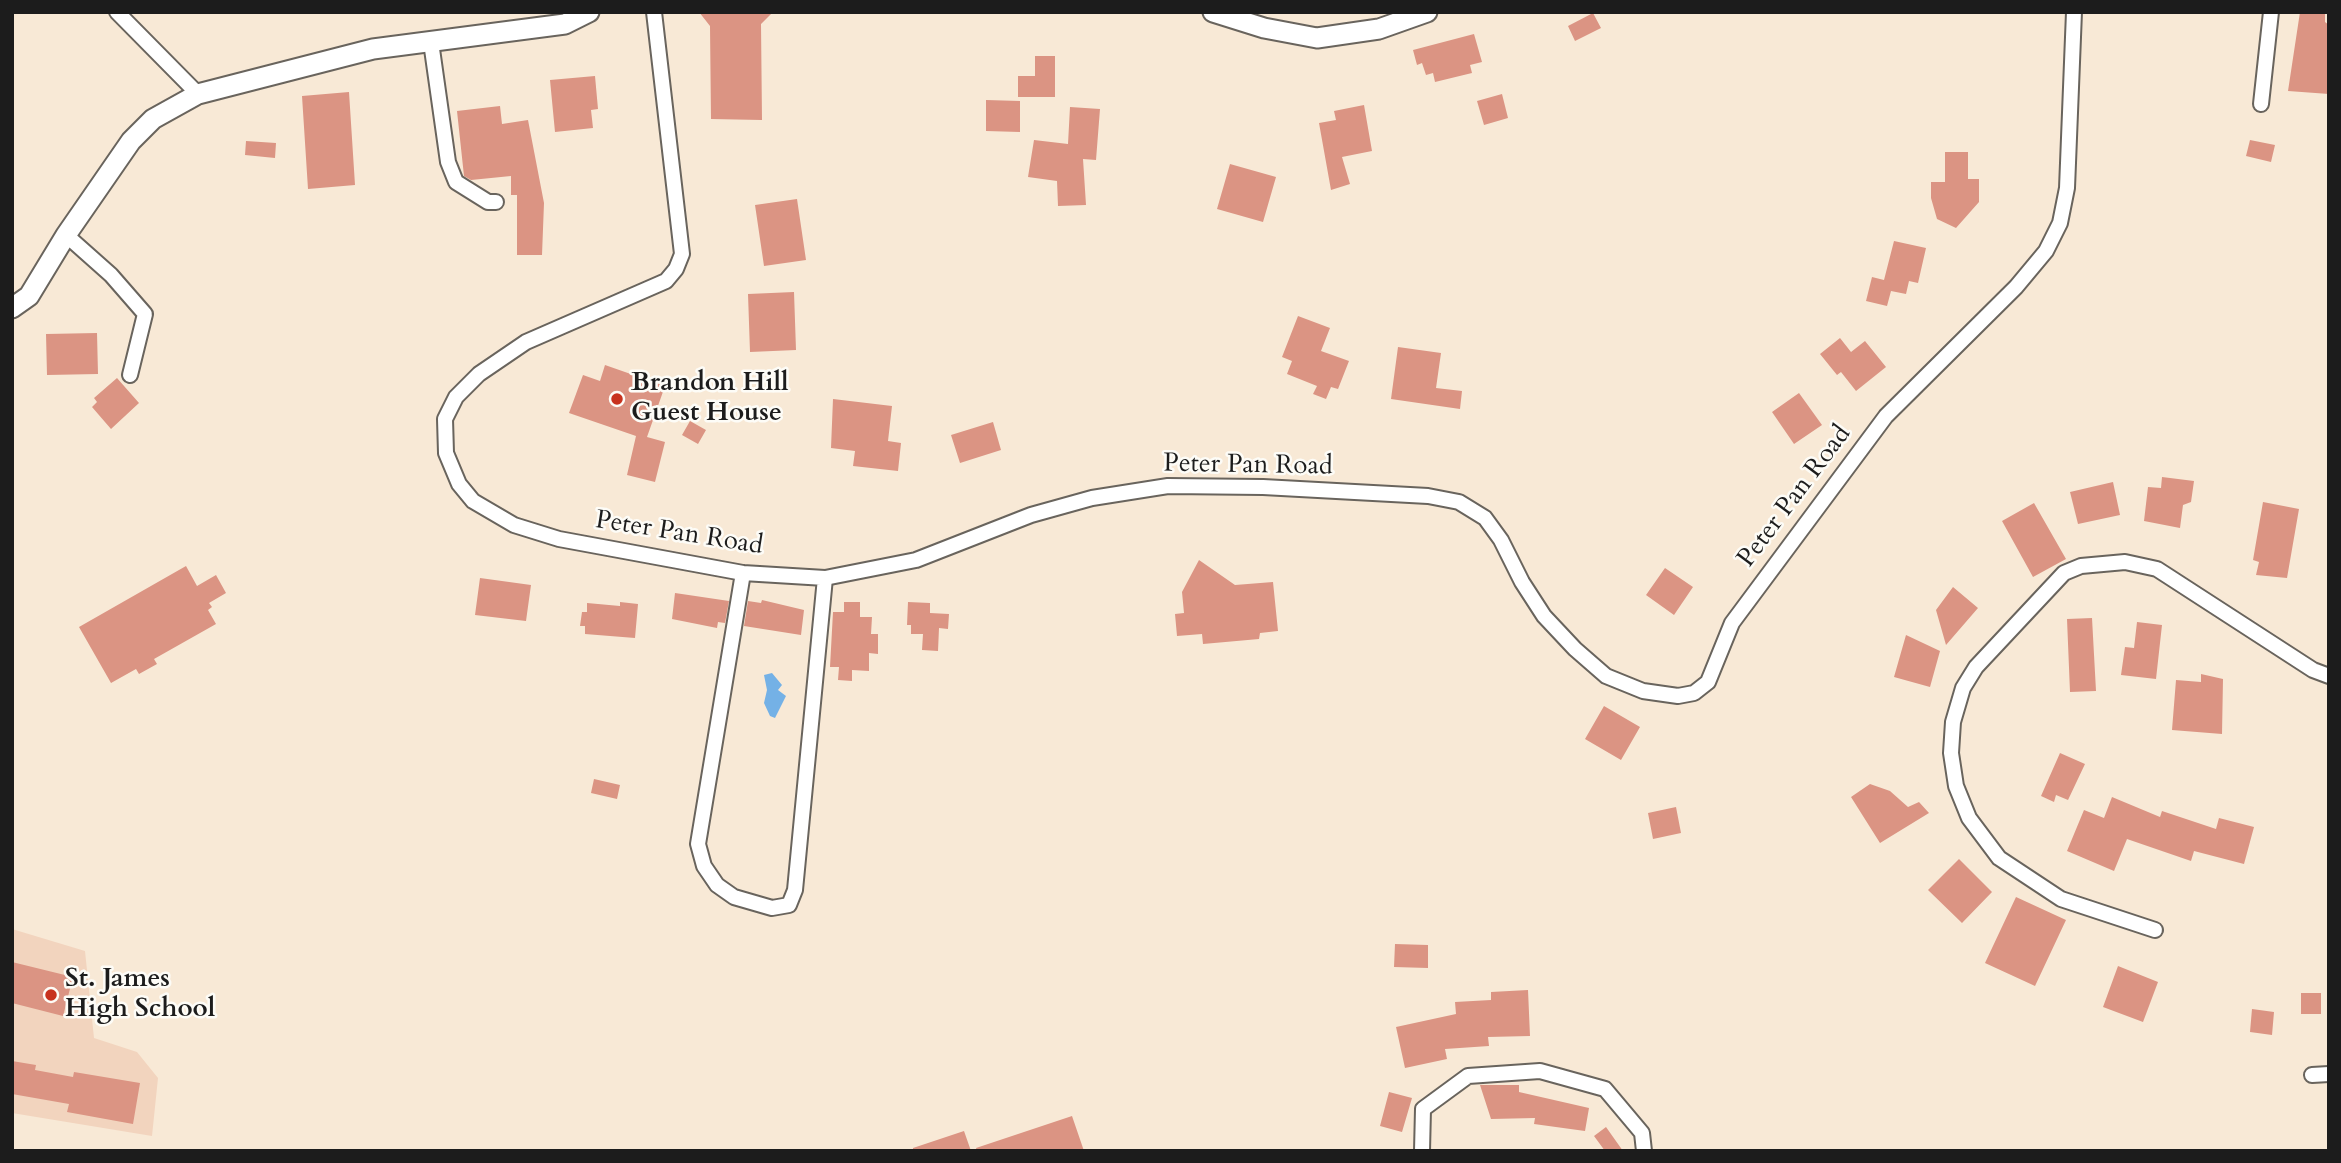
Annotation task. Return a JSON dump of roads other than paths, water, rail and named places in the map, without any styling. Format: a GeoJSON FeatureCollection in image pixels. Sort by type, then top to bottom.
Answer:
{"type":"FeatureCollection","features":[{"type":"Feature","properties":{"kind":"street"},"geometry":{"type":"LineString","coordinates":[[117,12],[198,94]]}},
{"type":"Feature","properties":{"kind":"street"},"geometry":{"type":"LineString","coordinates":[[12,308],[29,296],[66,235],[131,141],[153,119],[198,94],[373,49],[565,24],[589,12]]}},
{"type":"Feature","properties":{"kind":"street","name":"Peter Pan Road"},"geometry":{"type":"LineString","coordinates":[[654,12],[683,238],[682,254],[676,269],[666,281],[526,342],[479,374],[456,397],[446,419],[446,453],[455,477],[473,501],[514,526],[559,539],[743,573],[825,578],[916,560],[1031,515],[1092,498],[1168,486],[1263,486],[1428,496],[1459,502],[1485,518],[1544,616],[1575,649],[1606,676],[1658,695],[1693,693],[1708,682],[1739,613],[1886,416],[2007,296],[2046,251],[2060,223],[2067,188],[2074,12]]}},
{"type":"Feature","properties":{"kind":"street"},"geometry":{"type":"LineString","coordinates":[[1213,12],[1262,20],[1317,38],[1379,29],[1427,12]]}},
{"type":"Feature","properties":{"kind":"street"},"geometry":{"type":"LineString","coordinates":[[2261,104],[2271,12]]}},
{"type":"Feature","properties":{"kind":"street"},"geometry":{"type":"LineString","coordinates":[[431,42],[448,162],[456,181],[488,202],[496,202]]}},
{"type":"Feature","properties":{"kind":"street"},"geometry":{"type":"LineString","coordinates":[[66,235],[111,275],[145,314],[130,375]]}},
{"type":"Feature","properties":{"kind":"street"},"geometry":{"type":"LineString","coordinates":[[2155,930],[2061,899],[1999,858],[1969,818],[1956,786],[1951,753],[1953,722],[1963,688],[1976,667],[2064,573],[2081,566],[2125,562],[2157,569],[2313,670],[2329,676]]}},
{"type":"Feature","properties":{"kind":"street"},"geometry":{"type":"LineString","coordinates":[[743,573],[698,844],[704,866],[717,885],[734,897],[772,908],[789,905],[795,890],[825,578]]}},
{"type":"Feature","properties":{"kind":"street"},"geometry":{"type":"LineString","coordinates":[[1422,1151],[1423,1109],[1468,1076],[1540,1071],[1605,1089],[1642,1132],[1644,1151]]}},
{"type":"Feature","properties":{"kind":"street"},"geometry":{"type":"LineString","coordinates":[[2312,1075],[2329,1074]]}},
{"type":"Feature","properties":{"kind":"water"},"geometry":{"type":"Polygon","coordinates":[[[772,673],[782,685],[778,690],[786,696],[775,718],[770,716],[764,703],[767,690],[764,675],[772,673]]]}},
{"type":"Feature","properties":{"kind":"place","name":"Brandon Hill Guest House"},"geometry":{"type":"Point","coordinates":[617,399]}},
{"type":"Feature","properties":{"kind":"place","name":"St. James High School"},"geometry":{"type":"Point","coordinates":[51,995]}}]}
